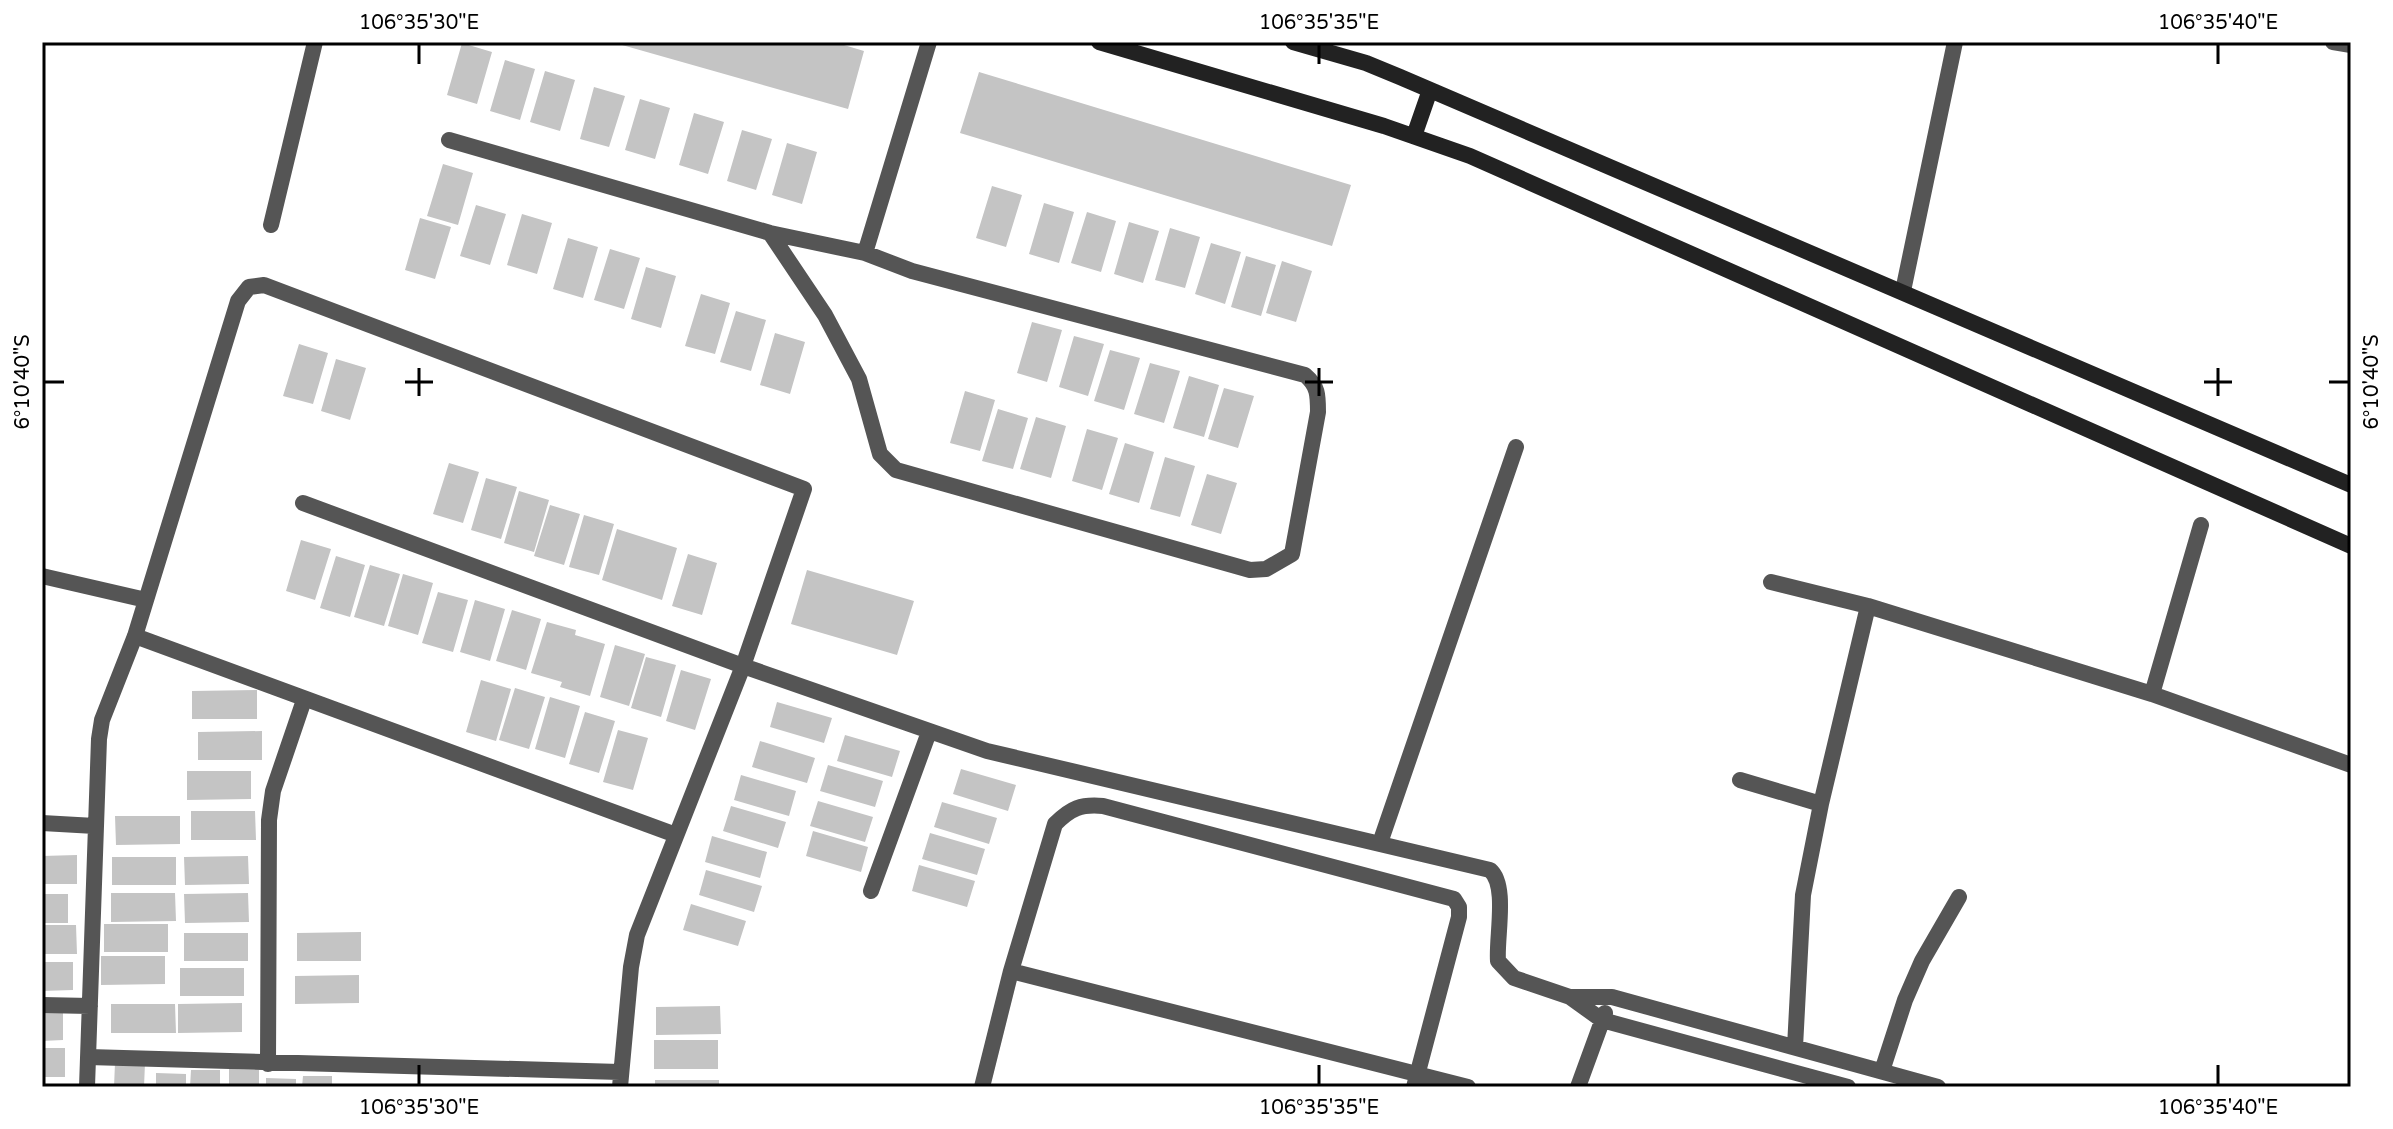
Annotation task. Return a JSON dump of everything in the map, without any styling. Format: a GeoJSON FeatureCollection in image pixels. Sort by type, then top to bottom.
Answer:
{"type":"FeatureCollection","features":[{"type":"Feature","properties":{"kind":"street"},"geometry":{"type":"LineString","coordinates":[[271,225],[315,42]]}},
{"type":"Feature","properties":{"kind":"street"},"geometry":{"type":"LineString","coordinates":[[865,253],[929,42]]}},
{"type":"Feature","properties":{"kind":"street"},"geometry":{"type":"LineString","coordinates":[[1099,42],[1414,136],[1470,156],[2351,546]]}},
{"type":"Feature","properties":{"kind":"street"},"geometry":{"type":"LineString","coordinates":[[1293,42],[1366,63],[2351,485]]}},
{"type":"Feature","properties":{"kind":"street"},"geometry":{"type":"LineString","coordinates":[[1903,291],[1955,42]]}},
{"type":"Feature","properties":{"kind":"street"},"geometry":{"type":"LineString","coordinates":[[2333,42],[2351,45]]}},
{"type":"Feature","properties":{"kind":"street"},"geometry":{"type":"LineString","coordinates":[[1414,136],[1430,90]]}},
{"type":"Feature","properties":{"kind":"street"},"geometry":{"type":"LineString","coordinates":[[449,140],[770,233],[865,253],[912,271],[1305,375],[1314,382],[1318,393],[1318,412],[1292,554],[1266,569],[1250,570],[896,470],[880,454],[859,379],[825,315],[770,233]]}},
{"type":"Feature","properties":{"kind":"street"},"geometry":{"type":"LineString","coordinates":[[87,1087],[95,826],[102,720],[135,636],[238,301],[249,287],[264,285],[804,489],[743,666],[637,935],[620,1080],[88,1057]]}},
{"type":"Feature","properties":{"kind":"street"},"geometry":{"type":"LineString","coordinates":[[1380,843],[1516,447]]}},
{"type":"Feature","properties":{"kind":"street"},"geometry":{"type":"LineString","coordinates":[[303,503],[743,666],[987,751],[1484,868],[1495,873],[1500,885],[1498,961],[1514,978],[1570,997],[1602,1020],[1848,1087]]}},
{"type":"Feature","properties":{"kind":"street"},"geometry":{"type":"LineString","coordinates":[[2152,694],[2201,525]]}},
{"type":"Feature","properties":{"kind":"street"},"geometry":{"type":"LineString","coordinates":[[42,576],[146,600]]}},
{"type":"Feature","properties":{"kind":"street"},"geometry":{"type":"LineString","coordinates":[[1771,582],[1868,606],[2152,694],[2351,765]]}},
{"type":"Feature","properties":{"kind":"street"},"geometry":{"type":"LineString","coordinates":[[1795,1047],[1803,895],[1821,804],[1868,606]]}},
{"type":"Feature","properties":{"kind":"street"},"geometry":{"type":"LineString","coordinates":[[135,636],[676,835]]}},
{"type":"Feature","properties":{"kind":"street"},"geometry":{"type":"LineString","coordinates":[[268,1064],[269,820],[273,791],[304,700]]}},
{"type":"Feature","properties":{"kind":"street"},"geometry":{"type":"LineString","coordinates":[[871,891],[929,732]]}},
{"type":"Feature","properties":{"kind":"street"},"geometry":{"type":"LineString","coordinates":[[1740,780],[1821,804]]}},
{"type":"Feature","properties":{"kind":"street"},"geometry":{"type":"LineString","coordinates":[[982,1087],[1011,971],[1055,824],[1069,810],[1088,805],[1118,810],[1454,899],[1459,907],[1459,917],[1415,1080]]}},
{"type":"Feature","properties":{"kind":"street"},"geometry":{"type":"LineString","coordinates":[[42,823],[95,826]]}},
{"type":"Feature","properties":{"kind":"street"},"geometry":{"type":"LineString","coordinates":[[1882,1071],[1905,1000],[1922,961],[1959,897]]}},
{"type":"Feature","properties":{"kind":"street"},"geometry":{"type":"LineString","coordinates":[[1011,971],[1415,1080],[1468,1087]]}},
{"type":"Feature","properties":{"kind":"street"},"geometry":{"type":"LineString","coordinates":[[1570,997],[1612,997],[1938,1087]]}},
{"type":"Feature","properties":{"kind":"street"},"geometry":{"type":"LineString","coordinates":[[1578,1087],[1612,997]]}},
{"type":"Feature","properties":{"kind":"street"},"geometry":{"type":"LineString","coordinates":[[42,1005],[90,1006]]}},
{"type":"Feature","properties":{"kind":"building"},"geometry":{"type":"Polygon","coordinates":[[[834,42],[864,51],[848,109],[615,43],[834,42]]]}},
{"type":"Feature","properties":{"kind":"building"},"geometry":{"type":"Polygon","coordinates":[[[462,43],[492,52],[477,104],[447,95],[462,43]]]}},
{"type":"Feature","properties":{"kind":"building"},"geometry":{"type":"Polygon","coordinates":[[[505,60],[535,69],[520,120],[490,111],[505,60]]]}},
{"type":"Feature","properties":{"kind":"building"},"geometry":{"type":"Polygon","coordinates":[[[545,71],[575,80],[560,131],[530,122],[545,71]]]}},
{"type":"Feature","properties":{"kind":"building"},"geometry":{"type":"Polygon","coordinates":[[[979,72],[1351,185],[1332,246],[960,133],[979,72]]]}},
{"type":"Feature","properties":{"kind":"building"},"geometry":{"type":"Polygon","coordinates":[[[594,87],[625,96],[609,147],[580,139],[594,87]]]}},
{"type":"Feature","properties":{"kind":"building"},"geometry":{"type":"Polygon","coordinates":[[[640,99],[670,108],[655,159],[625,150],[640,99]]]}},
{"type":"Feature","properties":{"kind":"building"},"geometry":{"type":"Polygon","coordinates":[[[694,113],[724,122],[708,174],[679,165],[694,113]]]}},
{"type":"Feature","properties":{"kind":"building"},"geometry":{"type":"Polygon","coordinates":[[[742,130],[772,139],[756,190],[727,181],[742,130]]]}},
{"type":"Feature","properties":{"kind":"building"},"geometry":{"type":"Polygon","coordinates":[[[787,143],[817,152],[802,204],[772,195],[787,143]]]}},
{"type":"Feature","properties":{"kind":"building"},"geometry":{"type":"Polygon","coordinates":[[[443,164],[473,173],[458,225],[427,216],[443,164]]]}},
{"type":"Feature","properties":{"kind":"building"},"geometry":{"type":"Polygon","coordinates":[[[992,186],[1022,195],[1006,247],[976,238],[992,186]]]}},
{"type":"Feature","properties":{"kind":"building"},"geometry":{"type":"Polygon","coordinates":[[[1044,203],[1074,212],[1059,263],[1029,254],[1044,203]]]}},
{"type":"Feature","properties":{"kind":"building"},"geometry":{"type":"Polygon","coordinates":[[[476,205],[506,214],[490,265],[460,256],[476,205]]]}},
{"type":"Feature","properties":{"kind":"building"},"geometry":{"type":"Polygon","coordinates":[[[1087,212],[1116,221],[1101,272],[1071,263],[1087,212]]]}},
{"type":"Feature","properties":{"kind":"building"},"geometry":{"type":"Polygon","coordinates":[[[522,214],[552,223],[537,274],[507,265],[522,214]]]}},
{"type":"Feature","properties":{"kind":"building"},"geometry":{"type":"Polygon","coordinates":[[[420,218],[451,227],[435,279],[405,270],[420,218]]]}},
{"type":"Feature","properties":{"kind":"building"},"geometry":{"type":"Polygon","coordinates":[[[1129,222],[1159,231],[1143,283],[1114,274],[1129,222]]]}},
{"type":"Feature","properties":{"kind":"building"},"geometry":{"type":"Polygon","coordinates":[[[1170,228],[1200,237],[1185,288],[1155,280],[1170,228]]]}},
{"type":"Feature","properties":{"kind":"building"},"geometry":{"type":"Polygon","coordinates":[[[568,238],[598,247],[583,298],[553,289],[568,238]]]}},
{"type":"Feature","properties":{"kind":"building"},"geometry":{"type":"Polygon","coordinates":[[[1211,243],[1241,252],[1225,304],[1195,294],[1211,243]]]}},
{"type":"Feature","properties":{"kind":"building"},"geometry":{"type":"Polygon","coordinates":[[[610,249],[640,258],[624,309],[594,300],[610,249]]]}},
{"type":"Feature","properties":{"kind":"building"},"geometry":{"type":"Polygon","coordinates":[[[1246,256],[1276,265],[1261,316],[1231,307],[1246,256]]]}},
{"type":"Feature","properties":{"kind":"building"},"geometry":{"type":"Polygon","coordinates":[[[1282,261],[1312,271],[1296,322],[1266,313],[1282,261]]]}},
{"type":"Feature","properties":{"kind":"building"},"geometry":{"type":"Polygon","coordinates":[[[646,267],[676,276],[661,328],[631,319],[646,267]]]}},
{"type":"Feature","properties":{"kind":"building"},"geometry":{"type":"Polygon","coordinates":[[[701,294],[730,303],[715,354],[685,346],[701,294]]]}},
{"type":"Feature","properties":{"kind":"building"},"geometry":{"type":"Polygon","coordinates":[[[736,311],[766,320],[751,371],[720,362],[736,311]]]}},
{"type":"Feature","properties":{"kind":"building"},"geometry":{"type":"Polygon","coordinates":[[[1032,322],[1062,330],[1047,382],[1017,373],[1032,322]]]}},
{"type":"Feature","properties":{"kind":"building"},"geometry":{"type":"Polygon","coordinates":[[[775,333],[805,342],[790,394],[760,385],[775,333]]]}},
{"type":"Feature","properties":{"kind":"building"},"geometry":{"type":"Polygon","coordinates":[[[1074,336],[1104,344],[1088,396],[1059,387],[1074,336]]]}},
{"type":"Feature","properties":{"kind":"building"},"geometry":{"type":"Polygon","coordinates":[[[299,344],[328,353],[313,404],[283,396],[299,344]]]}},
{"type":"Feature","properties":{"kind":"building"},"geometry":{"type":"Polygon","coordinates":[[[1110,350],[1140,358],[1124,410],[1094,401],[1110,350]]]}},
{"type":"Feature","properties":{"kind":"building"},"geometry":{"type":"Polygon","coordinates":[[[336,359],[366,368],[350,420],[321,411],[336,359]]]}},
{"type":"Feature","properties":{"kind":"building"},"geometry":{"type":"Polygon","coordinates":[[[1150,363],[1180,371],[1164,423],[1134,414],[1150,363]]]}},
{"type":"Feature","properties":{"kind":"building"},"geometry":{"type":"Polygon","coordinates":[[[1189,376],[1219,385],[1204,437],[1173,428],[1189,376]]]}},
{"type":"Feature","properties":{"kind":"building"},"geometry":{"type":"Polygon","coordinates":[[[1224,388],[1254,396],[1238,448],[1208,439],[1224,388]]]}},
{"type":"Feature","properties":{"kind":"building"},"geometry":{"type":"Polygon","coordinates":[[[965,391],[995,400],[980,451],[950,443],[965,391]]]}},
{"type":"Feature","properties":{"kind":"building"},"geometry":{"type":"Polygon","coordinates":[[[998,409],[1028,418],[1013,469],[982,461],[998,409]]]}},
{"type":"Feature","properties":{"kind":"building"},"geometry":{"type":"Polygon","coordinates":[[[1036,417],[1066,426],[1051,478],[1020,469],[1036,417]]]}},
{"type":"Feature","properties":{"kind":"building"},"geometry":{"type":"Polygon","coordinates":[[[1087,429],[1118,438],[1102,490],[1072,481],[1087,429]]]}},
{"type":"Feature","properties":{"kind":"building"},"geometry":{"type":"Polygon","coordinates":[[[1125,443],[1154,452],[1139,503],[1109,494],[1125,443]]]}},
{"type":"Feature","properties":{"kind":"building"},"geometry":{"type":"Polygon","coordinates":[[[1165,457],[1195,466],[1180,517],[1150,509],[1165,457]]]}},
{"type":"Feature","properties":{"kind":"building"},"geometry":{"type":"Polygon","coordinates":[[[449,463],[479,472],[463,523],[433,514],[449,463]]]}},
{"type":"Feature","properties":{"kind":"building"},"geometry":{"type":"Polygon","coordinates":[[[1207,474],[1237,483],[1221,534],[1191,525],[1207,474]]]}},
{"type":"Feature","properties":{"kind":"building"},"geometry":{"type":"Polygon","coordinates":[[[486,478],[517,487],[501,539],[471,530],[486,478]]]}},
{"type":"Feature","properties":{"kind":"building"},"geometry":{"type":"Polygon","coordinates":[[[519,491],[549,500],[534,552],[504,543],[519,491]]]}},
{"type":"Feature","properties":{"kind":"building"},"geometry":{"type":"Polygon","coordinates":[[[550,505],[580,514],[564,565],[534,556],[550,505]]]}},
{"type":"Feature","properties":{"kind":"building"},"geometry":{"type":"Polygon","coordinates":[[[584,515],[614,524],[599,575],[569,567],[584,515]]]}},
{"type":"Feature","properties":{"kind":"building"},"geometry":{"type":"Polygon","coordinates":[[[617,529],[677,548],[662,600],[602,580],[617,529]]]}},
{"type":"Feature","properties":{"kind":"building"},"geometry":{"type":"Polygon","coordinates":[[[301,540],[331,549],[315,600],[286,591],[301,540]]]}},
{"type":"Feature","properties":{"kind":"building"},"geometry":{"type":"Polygon","coordinates":[[[688,554],[717,563],[702,615],[672,606],[688,554]]]}},
{"type":"Feature","properties":{"kind":"building"},"geometry":{"type":"Polygon","coordinates":[[[336,556],[365,565],[350,617],[320,608],[336,556]]]}},
{"type":"Feature","properties":{"kind":"building"},"geometry":{"type":"Polygon","coordinates":[[[370,565],[400,574],[384,626],[354,617],[370,565]]]}},
{"type":"Feature","properties":{"kind":"building"},"geometry":{"type":"Polygon","coordinates":[[[807,570],[914,601],[897,655],[791,624],[807,570]]]}},
{"type":"Feature","properties":{"kind":"building"},"geometry":{"type":"Polygon","coordinates":[[[403,574],[433,583],[418,635],[388,626],[403,574]]]}},
{"type":"Feature","properties":{"kind":"building"},"geometry":{"type":"Polygon","coordinates":[[[438,592],[468,600],[453,652],[422,643],[438,592]]]}},
{"type":"Feature","properties":{"kind":"building"},"geometry":{"type":"Polygon","coordinates":[[[475,600],[505,609],[490,661],[460,652],[475,600]]]}},
{"type":"Feature","properties":{"kind":"building"},"geometry":{"type":"Polygon","coordinates":[[[512,610],[541,619],[526,670],[496,661],[512,610]]]}},
{"type":"Feature","properties":{"kind":"building"},"geometry":{"type":"Polygon","coordinates":[[[547,622],[576,630],[575,635],[605,644],[590,696],[560,687],[562,682],[531,673],[547,622]]]}},
{"type":"Feature","properties":{"kind":"building"},"geometry":{"type":"Polygon","coordinates":[[[615,645],[645,654],[629,706],[600,697],[615,645]]]}},
{"type":"Feature","properties":{"kind":"building"},"geometry":{"type":"Polygon","coordinates":[[[646,657],[676,665],[661,717],[631,708],[646,657]]]}},
{"type":"Feature","properties":{"kind":"building"},"geometry":{"type":"Polygon","coordinates":[[[681,670],[711,679],[695,730],[666,721],[681,670]]]}},
{"type":"Feature","properties":{"kind":"building"},"geometry":{"type":"Polygon","coordinates":[[[481,680],[511,689],[496,741],[466,732],[481,680]]]}},
{"type":"Feature","properties":{"kind":"building"},"geometry":{"type":"Polygon","coordinates":[[[515,688],[545,697],[529,749],[499,740],[515,688]]]}},
{"type":"Feature","properties":{"kind":"building"},"geometry":{"type":"Polygon","coordinates":[[[257,690],[257,719],[192,719],[192,691],[257,690]]]}},
{"type":"Feature","properties":{"kind":"building"},"geometry":{"type":"Polygon","coordinates":[[[550,697],[580,706],[565,758],[535,749],[550,697]]]}},
{"type":"Feature","properties":{"kind":"building"},"geometry":{"type":"Polygon","coordinates":[[[777,702],[832,718],[824,743],[770,727],[777,702]]]}},
{"type":"Feature","properties":{"kind":"building"},"geometry":{"type":"Polygon","coordinates":[[[585,712],[615,721],[599,773],[569,764],[585,712]]]}},
{"type":"Feature","properties":{"kind":"building"},"geometry":{"type":"Polygon","coordinates":[[[618,730],[648,738],[633,790],[603,782],[618,730]]]}},
{"type":"Feature","properties":{"kind":"building"},"geometry":{"type":"Polygon","coordinates":[[[262,731],[262,760],[198,760],[198,732],[262,731]]]}},
{"type":"Feature","properties":{"kind":"building"},"geometry":{"type":"Polygon","coordinates":[[[845,735],[900,751],[892,777],[837,761],[845,735]]]}},
{"type":"Feature","properties":{"kind":"building"},"geometry":{"type":"Polygon","coordinates":[[[760,741],[815,758],[807,783],[752,767],[760,741]]]}},
{"type":"Feature","properties":{"kind":"building"},"geometry":{"type":"Polygon","coordinates":[[[828,765],[883,781],[875,807],[820,791],[828,765]]]}},
{"type":"Feature","properties":{"kind":"building"},"geometry":{"type":"Polygon","coordinates":[[[961,769],[1016,785],[1008,811],[953,794],[961,769]]]}},
{"type":"Feature","properties":{"kind":"building"},"geometry":{"type":"Polygon","coordinates":[[[187,771],[251,771],[251,799],[187,800],[187,771]]]}},
{"type":"Feature","properties":{"kind":"building"},"geometry":{"type":"Polygon","coordinates":[[[741,775],[796,791],[789,816],[734,800],[741,775]]]}},
{"type":"Feature","properties":{"kind":"building"},"geometry":{"type":"Polygon","coordinates":[[[818,801],[873,817],[865,842],[810,826],[818,801]]]}},
{"type":"Feature","properties":{"kind":"building"},"geometry":{"type":"Polygon","coordinates":[[[942,802],[997,818],[989,844],[934,827],[942,802]]]}},
{"type":"Feature","properties":{"kind":"building"},"geometry":{"type":"Polygon","coordinates":[[[731,806],[786,822],[778,848],[723,831],[731,806]]]}},
{"type":"Feature","properties":{"kind":"building"},"geometry":{"type":"Polygon","coordinates":[[[191,811],[255,811],[256,840],[191,840],[191,811]]]}},
{"type":"Feature","properties":{"kind":"building"},"geometry":{"type":"Polygon","coordinates":[[[115,816],[180,816],[180,844],[116,845],[115,816]]]}},
{"type":"Feature","properties":{"kind":"building"},"geometry":{"type":"Polygon","coordinates":[[[813,831],[868,847],[861,872],[806,856],[813,831]]]}},
{"type":"Feature","properties":{"kind":"building"},"geometry":{"type":"Polygon","coordinates":[[[930,833],[985,849],[977,875],[922,859],[930,833]]]}},
{"type":"Feature","properties":{"kind":"building"},"geometry":{"type":"Polygon","coordinates":[[[712,836],[767,852],[760,878],[705,862],[712,836]]]}},
{"type":"Feature","properties":{"kind":"building"},"geometry":{"type":"Polygon","coordinates":[[[77,855],[77,884],[42,884],[42,856],[77,855]]]}},
{"type":"Feature","properties":{"kind":"building"},"geometry":{"type":"Polygon","coordinates":[[[248,856],[249,884],[185,885],[184,857],[248,856]]]}},
{"type":"Feature","properties":{"kind":"building"},"geometry":{"type":"Polygon","coordinates":[[[112,857],[176,857],[176,885],[112,885],[112,857]]]}},
{"type":"Feature","properties":{"kind":"building"},"geometry":{"type":"Polygon","coordinates":[[[919,865],[975,881],[967,907],[912,891],[919,865]]]}},
{"type":"Feature","properties":{"kind":"building"},"geometry":{"type":"Polygon","coordinates":[[[706,870],[762,886],[754,912],[699,895],[706,870]]]}},
{"type":"Feature","properties":{"kind":"building"},"geometry":{"type":"Polygon","coordinates":[[[111,893],[175,893],[176,921],[111,922],[111,893]]]}},
{"type":"Feature","properties":{"kind":"building"},"geometry":{"type":"Polygon","coordinates":[[[248,893],[249,922],[185,923],[184,894],[248,893]]]}},
{"type":"Feature","properties":{"kind":"building"},"geometry":{"type":"Polygon","coordinates":[[[42,894],[68,894],[68,923],[42,923],[42,894]]]}},
{"type":"Feature","properties":{"kind":"building"},"geometry":{"type":"Polygon","coordinates":[[[691,904],[746,921],[738,946],[683,930],[691,904]]]}},
{"type":"Feature","properties":{"kind":"building"},"geometry":{"type":"Polygon","coordinates":[[[104,924],[168,924],[168,952],[104,952],[104,924]]]}},
{"type":"Feature","properties":{"kind":"building"},"geometry":{"type":"Polygon","coordinates":[[[42,925],[76,925],[77,954],[42,954],[42,925]]]}},
{"type":"Feature","properties":{"kind":"building"},"geometry":{"type":"Polygon","coordinates":[[[361,932],[361,961],[297,961],[297,933],[361,932]]]}},
{"type":"Feature","properties":{"kind":"building"},"geometry":{"type":"Polygon","coordinates":[[[184,933],[248,933],[248,961],[184,961],[184,933]]]}},
{"type":"Feature","properties":{"kind":"building"},"geometry":{"type":"Polygon","coordinates":[[[101,956],[165,956],[165,984],[101,985],[101,956]]]}},
{"type":"Feature","properties":{"kind":"building"},"geometry":{"type":"Polygon","coordinates":[[[42,962],[73,962],[73,990],[42,991],[42,962]]]}},
{"type":"Feature","properties":{"kind":"building"},"geometry":{"type":"Polygon","coordinates":[[[180,968],[244,968],[244,996],[180,996],[180,968]]]}},
{"type":"Feature","properties":{"kind":"building"},"geometry":{"type":"Polygon","coordinates":[[[359,975],[359,1003],[295,1004],[295,976],[359,975]]]}},
{"type":"Feature","properties":{"kind":"building"},"geometry":{"type":"Polygon","coordinates":[[[242,1003],[242,1032],[178,1033],[178,1004],[242,1003]]]}},
{"type":"Feature","properties":{"kind":"building"},"geometry":{"type":"Polygon","coordinates":[[[111,1004],[175,1004],[176,1033],[111,1033],[111,1004]]]}},
{"type":"Feature","properties":{"kind":"building"},"geometry":{"type":"Polygon","coordinates":[[[720,1006],[721,1034],[656,1035],[656,1007],[720,1006]]]}},
{"type":"Feature","properties":{"kind":"building"},"geometry":{"type":"Polygon","coordinates":[[[42,1012],[63,1012],[63,1040],[42,1041],[42,1012]]]}},
{"type":"Feature","properties":{"kind":"building"},"geometry":{"type":"Polygon","coordinates":[[[654,1040],[718,1040],[718,1069],[654,1069],[654,1040]]]}},
{"type":"Feature","properties":{"kind":"building"},"geometry":{"type":"Polygon","coordinates":[[[42,1048],[65,1048],[65,1077],[42,1077],[42,1048]]]}},
{"type":"Feature","properties":{"kind":"building"},"geometry":{"type":"Polygon","coordinates":[[[115,1063],[145,1063],[144,1087],[114,1087],[115,1063]]]}},
{"type":"Feature","properties":{"kind":"building"},"geometry":{"type":"Polygon","coordinates":[[[229,1069],[259,1070],[259,1087],[229,1087],[229,1069]]]}},
{"type":"Feature","properties":{"kind":"building"},"geometry":{"type":"Polygon","coordinates":[[[191,1070],[220,1070],[220,1087],[190,1087],[191,1070]]]}},
{"type":"Feature","properties":{"kind":"building"},"geometry":{"type":"Polygon","coordinates":[[[156,1073],[186,1074],[186,1087],[156,1087],[156,1073]]]}},
{"type":"Feature","properties":{"kind":"building"},"geometry":{"type":"Polygon","coordinates":[[[303,1076],[332,1076],[332,1087],[302,1087],[303,1076]]]}},
{"type":"Feature","properties":{"kind":"building"},"geometry":{"type":"Polygon","coordinates":[[[266,1078],[296,1079],[296,1087],[266,1087],[266,1078]]]}},
{"type":"Feature","properties":{"kind":"building"},"geometry":{"type":"Polygon","coordinates":[[[655,1080],[719,1080],[719,1087],[655,1087],[655,1080]]]}}]}
